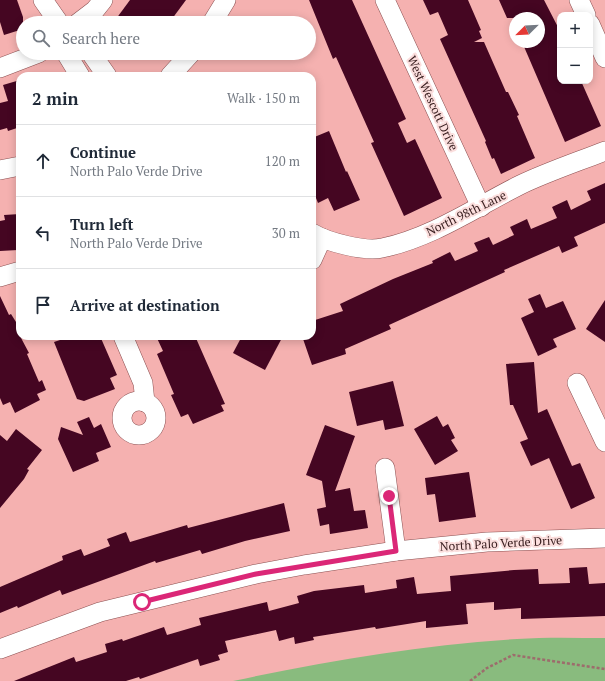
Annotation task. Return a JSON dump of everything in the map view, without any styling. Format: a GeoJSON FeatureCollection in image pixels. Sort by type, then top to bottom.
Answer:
{"type":"FeatureCollection","features":[{"type":"Feature","properties":{"kind":"street"},"geometry":{"type":"LineString","coordinates":[[42,0],[54,16]]}},
{"type":"Feature","properties":{"kind":"street"},"geometry":{"type":"LineString","coordinates":[[87,16],[95,10],[103,0]]}},
{"type":"Feature","properties":{"kind":"street"},"geometry":{"type":"LineString","coordinates":[[216,16],[226,0]]}},
{"type":"Feature","properties":{"kind":"street","name":"West Wescott Drive"},"geometry":{"type":"LineString","coordinates":[[386,0],[480,207]]}},
{"type":"Feature","properties":{"kind":"street"},"geometry":{"type":"LineString","coordinates":[[579,0],[585,12]]}},
{"type":"Feature","properties":{"kind":"street"},"geometry":{"type":"LineString","coordinates":[[593,31],[605,58]]}},
{"type":"Feature","properties":{"kind":"street"},"geometry":{"type":"LineString","coordinates":[[0,68],[21,60]]}},
{"type":"Feature","properties":{"kind":"street"},"geometry":{"type":"LineString","coordinates":[[70,60],[78,72]]}},
{"type":"Feature","properties":{"kind":"street"},"geometry":{"type":"LineString","coordinates":[[96,60],[104,72]]}},
{"type":"Feature","properties":{"kind":"street"},"geometry":{"type":"LineString","coordinates":[[174,72],[185,60]]}},
{"type":"Feature","properties":{"kind":"street","name":"North 98th Lane"},"geometry":{"type":"LineString","coordinates":[[317,236],[349,246],[381,248],[421,235],[522,185],[605,151]]}},
{"type":"Feature","properties":{"kind":"street"},"geometry":{"type":"LineString","coordinates":[[0,170],[16,167]]}},
{"type":"Feature","properties":{"kind":"street"},"geometry":{"type":"LineString","coordinates":[[0,277],[16,272]]}},
{"type":"Feature","properties":{"kind":"street"},"geometry":{"type":"LineString","coordinates":[[125,340],[143,384],[145,402]]}},
{"type":"Feature","properties":{"kind":"street"},"geometry":{"type":"LineString","coordinates":[[577,383],[605,442]]}},
{"type":"Feature","properties":{"kind":"street"},"geometry":{"type":"LineString","coordinates":[[385,468],[396,551]]}},
{"type":"Feature","properties":{"kind":"street","name":"North Palo Verde Drive"},"geometry":{"type":"LineString","coordinates":[[0,649],[100,612],[256,574],[396,551],[487,542],[605,538]]}},
{"type":"Feature","properties":{"kind":"path"},"geometry":{"type":"LineString","coordinates":[[470,681],[487,668],[513,655],[605,669]]}},
{"type":"Feature","properties":{"kind":"green space"},"geometry":{"type":"Polygon","coordinates":[[[528,638],[605,638],[605,681],[233,681],[374,655],[445,645],[528,638]]]}},
{"type":"Feature","properties":{"kind":"building"},"geometry":{"type":"Polygon","coordinates":[[[0,0],[17,0],[23,16],[16,16],[16,31],[4,35],[0,22],[0,0]]]}},
{"type":"Feature","properties":{"kind":"building"},"geometry":{"type":"Polygon","coordinates":[[[130,0],[186,0],[174,16],[118,16],[130,0]]]}},
{"type":"Feature","properties":{"kind":"building"},"geometry":{"type":"Polygon","coordinates":[[[309,0],[352,0],[406,119],[398,123],[407,143],[415,139],[442,198],[404,216],[371,143],[374,142],[336,57],[333,59],[309,0]]]}},
{"type":"Feature","properties":{"kind":"building"},"geometry":{"type":"Polygon","coordinates":[[[423,0],[468,0],[481,30],[479,31],[482,38],[474,42],[484,42],[506,92],[508,92],[519,115],[517,116],[535,158],[501,174],[494,158],[492,159],[485,142],[486,141],[440,39],[448,35],[438,12],[430,15],[423,0]]]}},
{"type":"Feature","properties":{"kind":"building"},"geometry":{"type":"Polygon","coordinates":[[[499,0],[544,0],[557,25],[557,84],[582,84],[601,126],[565,142],[525,48],[545,48],[545,12],[509,12],[509,18],[507,18],[499,0]]]}},
{"type":"Feature","properties":{"kind":"building"},"geometry":{"type":"Polygon","coordinates":[[[16,81],[16,128],[8,131],[7,128],[0,130],[0,103],[8,101],[3,85],[16,81]]]}},
{"type":"Feature","properties":{"kind":"building"},"geometry":{"type":"Polygon","coordinates":[[[329,131],[346,172],[347,171],[360,200],[334,211],[328,198],[318,203],[316,198],[316,136],[329,131]]]}},
{"type":"Feature","properties":{"kind":"building"},"geometry":{"type":"Polygon","coordinates":[[[605,183],[605,223],[574,237],[578,246],[562,253],[559,246],[504,270],[505,272],[389,325],[391,329],[345,349],[346,354],[312,365],[303,340],[316,340],[316,320],[343,311],[340,304],[393,279],[433,263],[432,261],[450,252],[455,261],[478,251],[474,243],[489,237],[493,245],[514,235],[510,227],[527,219],[531,229],[557,218],[552,207],[567,200],[571,210],[591,200],[587,191],[605,183]]]}},
{"type":"Feature","properties":{"kind":"building"},"geometry":{"type":"Polygon","coordinates":[[[16,214],[16,250],[0,251],[0,221],[5,220],[4,215],[16,214]]]}},
{"type":"Feature","properties":{"kind":"building"},"geometry":{"type":"Polygon","coordinates":[[[540,294],[546,308],[563,301],[576,329],[553,339],[557,347],[538,356],[521,318],[534,312],[528,299],[540,294]]]}},
{"type":"Feature","properties":{"kind":"building"},"geometry":{"type":"Polygon","coordinates":[[[0,296],[9,315],[11,314],[16,322],[16,340],[22,340],[29,353],[27,354],[39,382],[42,380],[46,390],[37,394],[40,400],[15,413],[10,402],[3,405],[0,398],[0,296]]]}},
{"type":"Feature","properties":{"kind":"building"},"geometry":{"type":"Polygon","coordinates":[[[605,300],[605,342],[586,329],[605,300]]]}},
{"type":"Feature","properties":{"kind":"building"},"geometry":{"type":"Polygon","coordinates":[[[60,340],[102,340],[117,375],[110,378],[115,389],[84,401],[77,399],[54,342],[60,340]]]}},
{"type":"Feature","properties":{"kind":"building"},"geometry":{"type":"Polygon","coordinates":[[[158,340],[197,340],[225,404],[221,405],[224,411],[193,424],[188,414],[181,417],[171,395],[174,394],[157,354],[163,351],[158,340]]]}},
{"type":"Feature","properties":{"kind":"building"},"geometry":{"type":"Polygon","coordinates":[[[240,340],[281,340],[265,370],[233,353],[240,340]]]}},
{"type":"Feature","properties":{"kind":"building"},"geometry":{"type":"Polygon","coordinates":[[[534,362],[538,413],[547,409],[572,466],[580,463],[595,498],[571,509],[549,458],[531,466],[520,442],[528,439],[513,405],[510,405],[506,364],[534,362]]]}},
{"type":"Feature","properties":{"kind":"building"},"geometry":{"type":"Polygon","coordinates":[[[393,381],[404,426],[385,430],[383,420],[357,426],[349,392],[393,381]]]}},
{"type":"Feature","properties":{"kind":"building"},"geometry":{"type":"Polygon","coordinates":[[[437,416],[443,427],[448,424],[455,438],[451,440],[458,451],[435,465],[414,429],[437,416]]]}},
{"type":"Feature","properties":{"kind":"building"},"geometry":{"type":"Polygon","coordinates":[[[89,417],[94,428],[101,424],[111,447],[96,453],[99,461],[73,472],[58,439],[61,427],[83,435],[77,422],[89,417]]]}},
{"type":"Feature","properties":{"kind":"building"},"geometry":{"type":"Polygon","coordinates":[[[325,425],[355,436],[335,491],[350,488],[354,511],[365,510],[368,528],[330,534],[329,524],[320,526],[317,509],[326,507],[322,481],[306,475],[325,425]]]}},
{"type":"Feature","properties":{"kind":"building"},"geometry":{"type":"Polygon","coordinates":[[[16,429],[42,450],[27,469],[29,470],[24,479],[0,508],[0,435],[7,441],[16,429]]]}},
{"type":"Feature","properties":{"kind":"building"},"geometry":{"type":"Polygon","coordinates":[[[469,472],[476,517],[439,522],[435,494],[427,495],[425,478],[469,472]]]}},
{"type":"Feature","properties":{"kind":"building"},"geometry":{"type":"Polygon","coordinates":[[[284,503],[290,531],[245,541],[202,554],[200,550],[156,563],[155,561],[62,595],[60,590],[18,608],[17,606],[0,613],[0,587],[63,560],[62,556],[81,549],[84,556],[110,546],[107,539],[126,532],[130,542],[187,525],[188,528],[284,503]]]}},
{"type":"Feature","properties":{"kind":"building"},"geometry":{"type":"Polygon","coordinates":[[[587,567],[589,584],[605,583],[605,616],[521,619],[521,608],[494,610],[494,602],[466,604],[468,624],[426,628],[426,621],[376,629],[375,627],[313,637],[314,640],[295,644],[294,637],[279,641],[276,630],[225,641],[228,652],[218,655],[220,660],[200,666],[198,659],[140,679],[139,677],[126,681],[14,681],[74,657],[76,662],[107,652],[105,644],[122,639],[123,641],[164,627],[167,635],[201,625],[199,618],[267,602],[269,611],[299,603],[297,596],[314,591],[364,585],[365,593],[397,588],[396,580],[414,577],[417,594],[451,591],[450,576],[538,569],[539,584],[570,583],[569,568],[587,567]]]}},
{"type":"Feature","properties":{"kind":"route"},"geometry":{"type":"LineString","coordinates":[[142,602],[256,574],[396,551],[389,496]]}}]}
